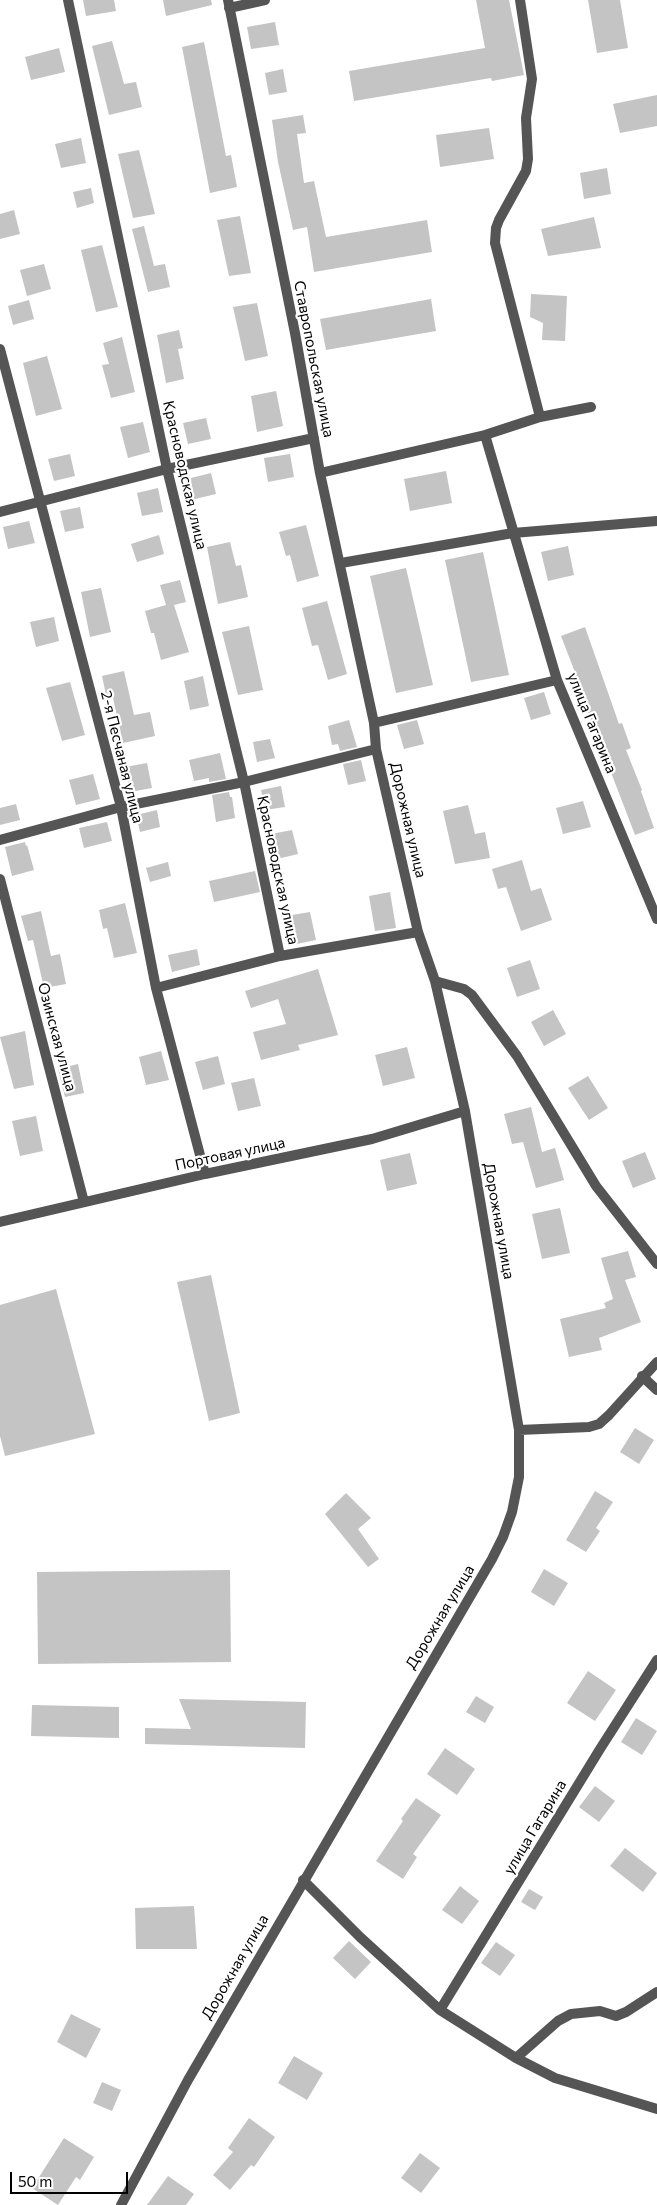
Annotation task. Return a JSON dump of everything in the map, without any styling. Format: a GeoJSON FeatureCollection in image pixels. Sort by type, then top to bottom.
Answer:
{"type":"FeatureCollection","features":[{"type":"Feature","properties":{"kind":"street","name":"Красноводская улица"},"geometry":{"type":"LineString","coordinates":[[68,0],[167,469],[244,782],[280,956]]}},
{"type":"Feature","properties":{"kind":"street"},"geometry":{"type":"LineString","coordinates":[[228,4],[265,0]]}},
{"type":"Feature","properties":{"kind":"street"},"geometry":{"type":"LineString","coordinates":[[520,0],[532,79],[526,118],[528,159],[526,171],[499,220],[496,228],[495,244],[540,417]]}},
{"type":"Feature","properties":{"kind":"street","name":"Ставропольская улица"},"geometry":{"type":"LineString","coordinates":[[228,4],[293,323],[320,473],[374,723]]}},
{"type":"Feature","properties":{"kind":"street","name":"2-я Песчаная улица"},"geometry":{"type":"LineString","coordinates":[[0,349],[121,807],[156,988],[205,1174]]}},
{"type":"Feature","properties":{"kind":"street"},"geometry":{"type":"LineString","coordinates":[[320,473],[485,435],[540,417],[591,407]]}},
{"type":"Feature","properties":{"kind":"street","name":"улица Гагарина"},"geometry":{"type":"LineString","coordinates":[[485,435],[557,680],[657,919]]}},
{"type":"Feature","properties":{"kind":"street"},"geometry":{"type":"LineString","coordinates":[[0,512],[167,469],[314,438]]}},
{"type":"Feature","properties":{"kind":"street"},"geometry":{"type":"LineString","coordinates":[[340,563],[513,534],[657,521]]}},
{"type":"Feature","properties":{"kind":"street"},"geometry":{"type":"LineString","coordinates":[[374,723],[557,680]]}},
{"type":"Feature","properties":{"kind":"street","name":"Дорожная улица"},"geometry":{"type":"LineString","coordinates":[[121,2205],[188,2080],[503,1537],[512,1512],[519,1478],[519,1430],[465,1111],[435,980],[418,932],[376,749],[374,723]]}},
{"type":"Feature","properties":{"kind":"street"},"geometry":{"type":"LineString","coordinates":[[0,840],[121,807],[244,782],[376,749]]}},
{"type":"Feature","properties":{"kind":"street","name":"Озинская улица"},"geometry":{"type":"LineString","coordinates":[[0,879],[84,1202]]}},
{"type":"Feature","properties":{"kind":"street"},"geometry":{"type":"LineString","coordinates":[[156,988],[280,956],[418,932]]}},
{"type":"Feature","properties":{"kind":"street"},"geometry":{"type":"LineString","coordinates":[[435,980],[467,990],[472,995],[517,1056],[596,1186],[657,1264]]}},
{"type":"Feature","properties":{"kind":"street","name":"Портовая улица"},"geometry":{"type":"LineString","coordinates":[[0,1222],[205,1174],[372,1139],[465,1111]]}},
{"type":"Feature","properties":{"kind":"street"},"geometry":{"type":"LineString","coordinates":[[519,1430],[594,1426],[609,1415],[642,1376],[657,1362]]}},
{"type":"Feature","properties":{"kind":"street"},"geometry":{"type":"LineString","coordinates":[[642,1376],[657,1390]]}},
{"type":"Feature","properties":{"kind":"street","name":"улица Гагарина"},"geometry":{"type":"LineString","coordinates":[[440,2010],[600,1749],[657,1660]]}},
{"type":"Feature","properties":{"kind":"street"},"geometry":{"type":"LineString","coordinates":[[303,1880],[360,1937],[440,2010],[516,2058],[555,2078],[657,2110]]}},
{"type":"Feature","properties":{"kind":"street"},"geometry":{"type":"LineString","coordinates":[[516,2058],[558,2021],[571,2014],[600,2010],[616,2016],[626,2012],[657,1992]]}},
{"type":"Feature","properties":{"kind":"building"},"geometry":{"type":"Polygon","coordinates":[[[83,0],[114,0],[116,11],[86,16],[83,0]]]}},
{"type":"Feature","properties":{"kind":"building"},"geometry":{"type":"Polygon","coordinates":[[[163,0],[211,0],[212,5],[166,16],[163,0]]]}},
{"type":"Feature","properties":{"kind":"building"},"geometry":{"type":"Polygon","coordinates":[[[476,0],[509,0],[524,75],[492,81],[491,78],[354,101],[349,71],[485,48],[476,0]]]}},
{"type":"Feature","properties":{"kind":"building"},"geometry":{"type":"Polygon","coordinates":[[[588,0],[620,0],[628,48],[597,53],[588,0]]]}},
{"type":"Feature","properties":{"kind":"building"},"geometry":{"type":"Polygon","coordinates":[[[275,22],[279,45],[251,49],[247,27],[275,22]]]}},
{"type":"Feature","properties":{"kind":"building"},"geometry":{"type":"Polygon","coordinates":[[[112,41],[124,84],[136,82],[142,107],[109,115],[92,46],[112,41]]]}},
{"type":"Feature","properties":{"kind":"building"},"geometry":{"type":"Polygon","coordinates":[[[204,42],[226,156],[231,155],[237,187],[210,193],[182,47],[204,42]]]}},
{"type":"Feature","properties":{"kind":"building"},"geometry":{"type":"Polygon","coordinates":[[[59,48],[65,72],[31,80],[25,57],[59,48]]]}},
{"type":"Feature","properties":{"kind":"building"},"geometry":{"type":"Polygon","coordinates":[[[283,69],[287,92],[269,95],[265,73],[283,69]]]}},
{"type":"Feature","properties":{"kind":"building"},"geometry":{"type":"Polygon","coordinates":[[[657,95],[657,126],[620,133],[613,104],[657,95]]]}},
{"type":"Feature","properties":{"kind":"building"},"geometry":{"type":"Polygon","coordinates":[[[303,115],[306,133],[297,134],[304,183],[314,181],[326,237],[427,220],[432,252],[314,272],[307,227],[293,230],[278,162],[272,120],[303,115]]]}},
{"type":"Feature","properties":{"kind":"building"},"geometry":{"type":"Polygon","coordinates":[[[489,128],[494,159],[440,167],[436,135],[489,128]]]}},
{"type":"Feature","properties":{"kind":"building"},"geometry":{"type":"Polygon","coordinates":[[[81,138],[86,163],[61,168],[55,144],[81,138]]]}},
{"type":"Feature","properties":{"kind":"building"},"geometry":{"type":"Polygon","coordinates":[[[139,150],[155,214],[133,218],[118,154],[139,150]]]}},
{"type":"Feature","properties":{"kind":"building"},"geometry":{"type":"Polygon","coordinates":[[[607,168],[611,194],[584,199],[580,173],[607,168]]]}},
{"type":"Feature","properties":{"kind":"building"},"geometry":{"type":"Polygon","coordinates":[[[91,188],[94,203],[77,208],[73,192],[91,188]]]}},
{"type":"Feature","properties":{"kind":"building"},"geometry":{"type":"Polygon","coordinates":[[[14,210],[20,234],[0,239],[0,214],[14,210]]]}},
{"type":"Feature","properties":{"kind":"building"},"geometry":{"type":"Polygon","coordinates":[[[240,216],[251,273],[229,276],[217,220],[240,216]]]}},
{"type":"Feature","properties":{"kind":"building"},"geometry":{"type":"Polygon","coordinates":[[[594,217],[601,248],[548,256],[541,229],[594,217]]]}},
{"type":"Feature","properties":{"kind":"building"},"geometry":{"type":"Polygon","coordinates":[[[144,226],[154,266],[165,264],[170,287],[148,292],[132,229],[144,226]]]}},
{"type":"Feature","properties":{"kind":"building"},"geometry":{"type":"Polygon","coordinates":[[[102,245],[118,307],[96,312],[81,250],[102,245]]]}},
{"type":"Feature","properties":{"kind":"building"},"geometry":{"type":"Polygon","coordinates":[[[44,264],[51,289],[27,296],[20,270],[44,264]]]}},
{"type":"Feature","properties":{"kind":"building"},"geometry":{"type":"Polygon","coordinates":[[[531,294],[567,296],[565,341],[542,340],[543,323],[530,317],[531,294]]]}},
{"type":"Feature","properties":{"kind":"building"},"geometry":{"type":"Polygon","coordinates":[[[431,299],[436,331],[326,350],[320,319],[431,299]]]}},
{"type":"Feature","properties":{"kind":"building"},"geometry":{"type":"Polygon","coordinates":[[[29,300],[34,319],[13,325],[8,306],[29,300]]]}},
{"type":"Feature","properties":{"kind":"building"},"geometry":{"type":"Polygon","coordinates":[[[257,303],[268,356],[245,361],[233,307],[257,303]]]}},
{"type":"Feature","properties":{"kind":"building"},"geometry":{"type":"Polygon","coordinates":[[[179,330],[183,348],[178,349],[184,379],[166,383],[157,335],[179,330]]]}},
{"type":"Feature","properties":{"kind":"building"},"geometry":{"type":"Polygon","coordinates":[[[122,337],[135,392],[111,398],[102,365],[109,364],[103,343],[122,337]]]}},
{"type":"Feature","properties":{"kind":"building"},"geometry":{"type":"Polygon","coordinates":[[[47,356],[62,409],[36,416],[23,363],[47,356]]]}},
{"type":"Feature","properties":{"kind":"building"},"geometry":{"type":"Polygon","coordinates":[[[276,391],[283,426],[257,432],[251,396],[276,391]]]}},
{"type":"Feature","properties":{"kind":"building"},"geometry":{"type":"Polygon","coordinates":[[[206,418],[211,439],[188,444],[183,423],[206,418]]]}},
{"type":"Feature","properties":{"kind":"building"},"geometry":{"type":"Polygon","coordinates":[[[143,422],[150,452],[128,458],[120,427],[143,422]]]}},
{"type":"Feature","properties":{"kind":"building"},"geometry":{"type":"Polygon","coordinates":[[[70,454],[75,476],[54,481],[48,459],[70,454]]]}},
{"type":"Feature","properties":{"kind":"building"},"geometry":{"type":"Polygon","coordinates":[[[290,454],[294,477],[268,482],[264,458],[290,454]]]}},
{"type":"Feature","properties":{"kind":"building"},"geometry":{"type":"Polygon","coordinates":[[[446,471],[452,503],[410,511],[404,479],[446,471]]]}},
{"type":"Feature","properties":{"kind":"building"},"geometry":{"type":"Polygon","coordinates":[[[211,473],[216,494],[191,500],[187,479],[211,473]]]}},
{"type":"Feature","properties":{"kind":"building"},"geometry":{"type":"Polygon","coordinates":[[[158,488],[163,512],[142,516],[137,493],[158,488]]]}},
{"type":"Feature","properties":{"kind":"building"},"geometry":{"type":"Polygon","coordinates":[[[80,507],[84,528],[65,532],[60,511],[80,507]]]}},
{"type":"Feature","properties":{"kind":"building"},"geometry":{"type":"Polygon","coordinates":[[[29,521],[35,543],[8,549],[3,527],[29,521]]]}},
{"type":"Feature","properties":{"kind":"building"},"geometry":{"type":"Polygon","coordinates":[[[306,525],[319,576],[297,582],[290,555],[286,556],[279,532],[306,525]]]}},
{"type":"Feature","properties":{"kind":"building"},"geometry":{"type":"Polygon","coordinates":[[[159,535],[164,554],[137,562],[131,544],[159,535]]]}},
{"type":"Feature","properties":{"kind":"building"},"geometry":{"type":"Polygon","coordinates":[[[230,542],[236,566],[241,565],[248,597],[218,604],[207,547],[230,542]]]}},
{"type":"Feature","properties":{"kind":"building"},"geometry":{"type":"Polygon","coordinates":[[[568,546],[574,575],[548,581],[541,552],[568,546]]]}},
{"type":"Feature","properties":{"kind":"building"},"geometry":{"type":"Polygon","coordinates":[[[483,552],[509,675],[471,682],[445,560],[483,552]]]}},
{"type":"Feature","properties":{"kind":"building"},"geometry":{"type":"Polygon","coordinates":[[[406,568],[433,685],[396,693],[370,576],[406,568]]]}},
{"type":"Feature","properties":{"kind":"building"},"geometry":{"type":"Polygon","coordinates":[[[180,580],[186,602],[174,605],[189,652],[161,660],[154,633],[151,633],[145,611],[166,605],[160,585],[180,580]]]}},
{"type":"Feature","properties":{"kind":"building"},"geometry":{"type":"Polygon","coordinates":[[[101,588],[111,632],[90,637],[81,592],[101,588]]]}},
{"type":"Feature","properties":{"kind":"building"},"geometry":{"type":"Polygon","coordinates":[[[327,601],[347,674],[328,680],[318,645],[312,646],[302,608],[327,601]]]}},
{"type":"Feature","properties":{"kind":"building"},"geometry":{"type":"Polygon","coordinates":[[[54,617],[59,641],[36,647],[30,622],[54,617]]]}},
{"type":"Feature","properties":{"kind":"building"},"geometry":{"type":"Polygon","coordinates":[[[249,626],[263,690],[238,695],[222,632],[249,626]]]}},
{"type":"Feature","properties":{"kind":"building"},"geometry":{"type":"Polygon","coordinates":[[[585,627],[619,724],[622,723],[631,748],[626,750],[642,790],[654,828],[635,835],[579,689],[581,688],[561,636],[585,627]]]}},
{"type":"Feature","properties":{"kind":"building"},"geometry":{"type":"Polygon","coordinates":[[[124,671],[134,715],[150,712],[155,736],[123,743],[113,698],[107,700],[102,676],[124,671]]]}},
{"type":"Feature","properties":{"kind":"building"},"geometry":{"type":"Polygon","coordinates":[[[203,676],[209,706],[190,710],[184,681],[203,676]]]}},
{"type":"Feature","properties":{"kind":"building"},"geometry":{"type":"Polygon","coordinates":[[[70,682],[85,735],[62,741],[46,688],[70,682]]]}},
{"type":"Feature","properties":{"kind":"building"},"geometry":{"type":"Polygon","coordinates":[[[544,692],[551,714],[531,720],[524,698],[544,692]]]}},
{"type":"Feature","properties":{"kind":"building"},"geometry":{"type":"Polygon","coordinates":[[[349,720],[357,747],[340,751],[338,744],[332,745],[328,726],[349,720]]]}},
{"type":"Feature","properties":{"kind":"building"},"geometry":{"type":"Polygon","coordinates":[[[417,720],[424,744],[404,749],[397,725],[417,720]]]}},
{"type":"Feature","properties":{"kind":"building"},"geometry":{"type":"Polygon","coordinates":[[[270,739],[275,758],[257,762],[253,742],[270,739]]]}},
{"type":"Feature","properties":{"kind":"building"},"geometry":{"type":"Polygon","coordinates":[[[220,753],[226,779],[209,782],[209,778],[194,781],[189,760],[220,753]]]}},
{"type":"Feature","properties":{"kind":"building"},"geometry":{"type":"Polygon","coordinates":[[[361,760],[366,781],[348,785],[343,764],[361,760]]]}},
{"type":"Feature","properties":{"kind":"building"},"geometry":{"type":"Polygon","coordinates":[[[147,763],[152,788],[130,792],[125,767],[147,763]]]}},
{"type":"Feature","properties":{"kind":"building"},"geometry":{"type":"Polygon","coordinates":[[[93,774],[100,799],[76,805],[69,780],[93,774]]]}},
{"type":"Feature","properties":{"kind":"building"},"geometry":{"type":"Polygon","coordinates":[[[281,786],[285,807],[265,810],[261,790],[281,786]]]}},
{"type":"Feature","properties":{"kind":"building"},"geometry":{"type":"Polygon","coordinates":[[[229,792],[230,797],[232,797],[235,818],[216,822],[212,795],[229,792]]]}},
{"type":"Feature","properties":{"kind":"building"},"geometry":{"type":"Polygon","coordinates":[[[583,801],[591,827],[563,834],[556,808],[583,801]]]}},
{"type":"Feature","properties":{"kind":"building"},"geometry":{"type":"Polygon","coordinates":[[[16,804],[20,820],[0,825],[0,808],[16,804]]]}},
{"type":"Feature","properties":{"kind":"building"},"geometry":{"type":"Polygon","coordinates":[[[468,805],[475,834],[485,832],[490,858],[455,864],[443,811],[468,805]]]}},
{"type":"Feature","properties":{"kind":"building"},"geometry":{"type":"Polygon","coordinates":[[[157,810],[160,827],[140,832],[136,815],[157,810]]]}},
{"type":"Feature","properties":{"kind":"building"},"geometry":{"type":"Polygon","coordinates":[[[107,822],[112,841],[84,848],[79,828],[107,822]]]}},
{"type":"Feature","properties":{"kind":"building"},"geometry":{"type":"Polygon","coordinates":[[[292,830],[298,854],[277,859],[271,834],[292,830]]]}},
{"type":"Feature","properties":{"kind":"building"},"geometry":{"type":"Polygon","coordinates":[[[25,842],[34,870],[12,876],[5,847],[25,842]]]}},
{"type":"Feature","properties":{"kind":"building"},"geometry":{"type":"Polygon","coordinates":[[[522,860],[531,891],[541,888],[552,920],[521,931],[506,887],[498,889],[492,869],[522,860]]]}},
{"type":"Feature","properties":{"kind":"building"},"geometry":{"type":"Polygon","coordinates":[[[168,862],[171,876],[150,882],[146,868],[168,862]]]}},
{"type":"Feature","properties":{"kind":"building"},"geometry":{"type":"Polygon","coordinates":[[[255,871],[260,892],[214,902],[209,881],[255,871]]]}},
{"type":"Feature","properties":{"kind":"building"},"geometry":{"type":"Polygon","coordinates":[[[390,892],[396,928],[375,931],[369,896],[390,892]]]}},
{"type":"Feature","properties":{"kind":"building"},"geometry":{"type":"Polygon","coordinates":[[[125,903],[137,953],[114,958],[107,928],[103,929],[99,910],[125,903]]]}},
{"type":"Feature","properties":{"kind":"building"},"geometry":{"type":"Polygon","coordinates":[[[41,911],[51,956],[60,954],[66,984],[44,988],[33,940],[28,941],[21,916],[41,911]]]}},
{"type":"Feature","properties":{"kind":"building"},"geometry":{"type":"Polygon","coordinates":[[[310,912],[316,940],[292,945],[286,916],[310,912]]]}},
{"type":"Feature","properties":{"kind":"building"},"geometry":{"type":"Polygon","coordinates":[[[197,949],[200,965],[172,972],[168,955],[197,949]]]}},
{"type":"Feature","properties":{"kind":"building"},"geometry":{"type":"Polygon","coordinates":[[[530,960],[540,989],[517,997],[507,968],[530,960]]]}},
{"type":"Feature","properties":{"kind":"building"},"geometry":{"type":"Polygon","coordinates":[[[318,969],[338,1035],[298,1045],[300,1050],[261,1060],[253,1032],[286,1024],[278,999],[251,1008],[245,991],[318,969]]]}},
{"type":"Feature","properties":{"kind":"building"},"geometry":{"type":"Polygon","coordinates":[[[553,1010],[566,1034],[544,1046],[531,1022],[553,1010]]]}},
{"type":"Feature","properties":{"kind":"building"},"geometry":{"type":"Polygon","coordinates":[[[25,1031],[34,1085],[14,1089],[0,1037],[25,1031]]]}},
{"type":"Feature","properties":{"kind":"building"},"geometry":{"type":"Polygon","coordinates":[[[407,1047],[415,1078],[383,1086],[375,1055],[407,1047]]]}},
{"type":"Feature","properties":{"kind":"building"},"geometry":{"type":"Polygon","coordinates":[[[161,1051],[169,1080],[146,1085],[139,1057],[161,1051]]]}},
{"type":"Feature","properties":{"kind":"building"},"geometry":{"type":"Polygon","coordinates":[[[218,1056],[225,1084],[203,1090],[195,1062],[218,1056]]]}},
{"type":"Feature","properties":{"kind":"building"},"geometry":{"type":"Polygon","coordinates":[[[78,1064],[84,1093],[65,1097],[58,1069],[78,1064]]]}},
{"type":"Feature","properties":{"kind":"building"},"geometry":{"type":"Polygon","coordinates":[[[588,1076],[608,1108],[589,1120],[568,1088],[588,1076]]]}},
{"type":"Feature","properties":{"kind":"building"},"geometry":{"type":"Polygon","coordinates":[[[254,1078],[261,1106],[238,1111],[231,1083],[254,1078]]]}},
{"type":"Feature","properties":{"kind":"building"},"geometry":{"type":"Polygon","coordinates":[[[531,1107],[542,1152],[555,1148],[564,1180],[536,1188],[523,1142],[512,1144],[504,1114],[531,1107]]]}},
{"type":"Feature","properties":{"kind":"building"},"geometry":{"type":"Polygon","coordinates":[[[36,1116],[43,1151],[20,1156],[12,1121],[36,1116]]]}},
{"type":"Feature","properties":{"kind":"building"},"geometry":{"type":"Polygon","coordinates":[[[645,1152],[656,1179],[633,1188],[622,1161],[645,1152]]]}},
{"type":"Feature","properties":{"kind":"building"},"geometry":{"type":"Polygon","coordinates":[[[410,1153],[417,1184],[387,1191],[380,1160],[410,1153]]]}},
{"type":"Feature","properties":{"kind":"building"},"geometry":{"type":"Polygon","coordinates":[[[560,1208],[570,1253],[542,1259],[532,1214],[560,1208]]]}},
{"type":"Feature","properties":{"kind":"building"},"geometry":{"type":"Polygon","coordinates":[[[628,1251],[636,1277],[625,1280],[641,1322],[599,1338],[602,1350],[569,1357],[560,1319],[606,1308],[604,1303],[613,1299],[601,1258],[628,1251]]]}},
{"type":"Feature","properties":{"kind":"building"},"geometry":{"type":"Polygon","coordinates":[[[211,1275],[240,1413],[209,1421],[177,1282],[211,1275]]]}},
{"type":"Feature","properties":{"kind":"building"},"geometry":{"type":"Polygon","coordinates":[[[56,1289],[95,1434],[5,1456],[0,1436],[0,1305],[56,1289]]]}},
{"type":"Feature","properties":{"kind":"building"},"geometry":{"type":"Polygon","coordinates":[[[635,1428],[654,1440],[639,1464],[620,1452],[635,1428]]]}},
{"type":"Feature","properties":{"kind":"building"},"geometry":{"type":"Polygon","coordinates":[[[595,1491],[613,1502],[596,1528],[600,1531],[586,1552],[566,1540],[595,1491]]]}},
{"type":"Feature","properties":{"kind":"building"},"geometry":{"type":"Polygon","coordinates":[[[346,1493],[371,1518],[358,1529],[379,1559],[368,1567],[325,1514],[346,1493]]]}},
{"type":"Feature","properties":{"kind":"building"},"geometry":{"type":"Polygon","coordinates":[[[544,1569],[568,1583],[554,1606],[531,1592],[544,1569]]]}},
{"type":"Feature","properties":{"kind":"building"},"geometry":{"type":"Polygon","coordinates":[[[230,1570],[231,1662],[38,1664],[37,1572],[230,1570]]]}},
{"type":"Feature","properties":{"kind":"building"},"geometry":{"type":"Polygon","coordinates":[[[588,1671],[616,1690],[595,1721],[567,1703],[588,1671]]]}},
{"type":"Feature","properties":{"kind":"building"},"geometry":{"type":"Polygon","coordinates":[[[476,1696],[494,1707],[485,1723],[466,1712],[476,1696]]]}},
{"type":"Feature","properties":{"kind":"building"},"geometry":{"type":"Polygon","coordinates":[[[179,1699],[306,1702],[305,1748],[145,1744],[145,1728],[191,1729],[179,1699]]]}},
{"type":"Feature","properties":{"kind":"building"},"geometry":{"type":"Polygon","coordinates":[[[32,1705],[119,1707],[119,1738],[31,1736],[32,1705]]]}},
{"type":"Feature","properties":{"kind":"building"},"geometry":{"type":"Polygon","coordinates":[[[636,1718],[657,1731],[642,1755],[621,1742],[636,1718]]]}},
{"type":"Feature","properties":{"kind":"building"},"geometry":{"type":"Polygon","coordinates":[[[445,1748],[475,1769],[457,1795],[427,1774],[445,1748]]]}},
{"type":"Feature","properties":{"kind":"building"},"geometry":{"type":"Polygon","coordinates":[[[595,1786],[615,1801],[599,1822],[579,1807],[595,1786]]]}},
{"type":"Feature","properties":{"kind":"building"},"geometry":{"type":"Polygon","coordinates":[[[416,1798],[441,1815],[413,1854],[417,1857],[403,1879],[376,1861],[416,1798]]]}},
{"type":"Feature","properties":{"kind":"building"},"geometry":{"type":"Polygon","coordinates":[[[625,1848],[657,1873],[643,1892],[610,1866],[625,1848]]]}},
{"type":"Feature","properties":{"kind":"building"},"geometry":{"type":"Polygon","coordinates":[[[460,1886],[479,1901],[462,1924],[442,1910],[460,1886]]]}},
{"type":"Feature","properties":{"kind":"building"},"geometry":{"type":"Polygon","coordinates":[[[529,1889],[543,1897],[535,1910],[521,1902],[529,1889]]]}},
{"type":"Feature","properties":{"kind":"building"},"geometry":{"type":"Polygon","coordinates":[[[194,1906],[197,1949],[136,1949],[135,1908],[194,1906]]]}},
{"type":"Feature","properties":{"kind":"building"},"geometry":{"type":"Polygon","coordinates":[[[349,1941],[371,1962],[355,1979],[333,1958],[349,1941]]]}},
{"type":"Feature","properties":{"kind":"building"},"geometry":{"type":"Polygon","coordinates":[[[496,1942],[515,1955],[500,1976],[481,1963],[496,1942]]]}},
{"type":"Feature","properties":{"kind":"building"},"geometry":{"type":"Polygon","coordinates":[[[71,2014],[101,2029],[86,2058],[57,2042],[71,2014]]]}},
{"type":"Feature","properties":{"kind":"building"},"geometry":{"type":"Polygon","coordinates":[[[294,2056],[323,2073],[307,2100],[278,2083],[294,2056]]]}},
{"type":"Feature","properties":{"kind":"building"},"geometry":{"type":"Polygon","coordinates":[[[102,2082],[121,2090],[112,2111],[93,2103],[102,2082]]]}},
{"type":"Feature","properties":{"kind":"building"},"geometry":{"type":"Polygon","coordinates":[[[249,2118],[275,2137],[254,2167],[251,2165],[230,2190],[213,2175],[233,2152],[228,2148],[249,2118]]]}},
{"type":"Feature","properties":{"kind":"building"},"geometry":{"type":"Polygon","coordinates":[[[64,2138],[94,2157],[80,2180],[76,2177],[58,2205],[32,2188],[64,2138]]]}},
{"type":"Feature","properties":{"kind":"building"},"geometry":{"type":"Polygon","coordinates":[[[420,2153],[440,2168],[421,2193],[401,2178],[420,2153]]]}},
{"type":"Feature","properties":{"kind":"building"},"geometry":{"type":"Polygon","coordinates":[[[168,2176],[194,2194],[186,2205],[147,2205],[168,2176]]]}}]}
